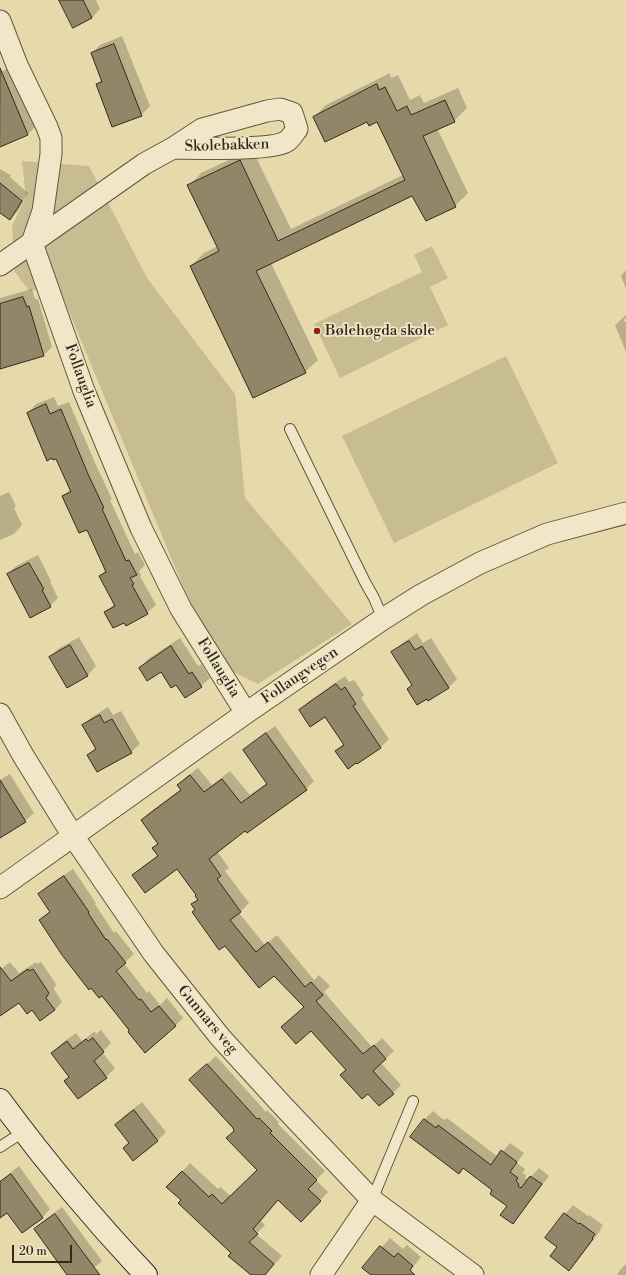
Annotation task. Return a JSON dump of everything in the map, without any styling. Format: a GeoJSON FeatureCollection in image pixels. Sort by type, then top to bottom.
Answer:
{"type":"FeatureCollection","features":[{"type":"Feature","properties":{"kind":"street"},"geometry":{"type":"LineString","coordinates":[[0,21],[51,138],[51,154],[42,211],[32,243]]}},
{"type":"Feature","properties":{"kind":"street","name":"Skolebakken"},"geometry":{"type":"LineString","coordinates":[[0,266],[144,164],[173,148],[202,129],[280,109],[292,113],[297,129],[286,141],[271,145],[231,148],[173,148]]}},
{"type":"Feature","properties":{"kind":"street","name":"Follauglia"},"geometry":{"type":"LineString","coordinates":[[32,243],[84,391],[141,528],[181,609],[246,713]]}},
{"type":"Feature","properties":{"kind":"street","name":"Follaugvegen"},"geometry":{"type":"LineString","coordinates":[[0,888],[246,713],[383,619],[421,595],[480,563],[547,534],[626,513]]}},
{"type":"Feature","properties":{"kind":"street","name":"Gunnars veg"},"geometry":{"type":"LineString","coordinates":[[0,714],[72,836],[154,954],[220,1037],[372,1200],[473,1275]]}},
{"type":"Feature","properties":{"kind":"street"},"geometry":{"type":"LineString","coordinates":[[0,1100],[24,1132],[117,1244],[146,1275]]}},
{"type":"Feature","properties":{"kind":"street"},"geometry":{"type":"LineString","coordinates":[[321,1275],[372,1200]]}},
{"type":"Feature","properties":{"kind":"lane"},"geometry":{"type":"LineString","coordinates":[[290,429],[383,619]]}},
{"type":"Feature","properties":{"kind":"lane"},"geometry":{"type":"LineString","coordinates":[[372,1200],[412,1101]]}},
{"type":"Feature","properties":{"kind":"lane"},"geometry":{"type":"LineString","coordinates":[[0,1147],[24,1132]]}},
{"type":"Feature","properties":{"kind":"shaded area"},"geometry":{"type":"Polygon","coordinates":[[[22,161],[89,166],[147,278],[235,394],[245,498],[352,624],[258,684],[219,665],[182,584],[58,285],[29,291],[15,272],[12,226],[26,197],[22,161]]]}},
{"type":"Feature","properties":{"kind":"shaded area"},"geometry":{"type":"Polygon","coordinates":[[[432,246],[448,278],[430,287],[448,325],[340,378],[314,324],[422,272],[414,255],[432,246]]]}},
{"type":"Feature","properties":{"kind":"shaded area"},"geometry":{"type":"Polygon","coordinates":[[[506,356],[558,463],[394,543],[342,436],[506,356]]]}},
{"type":"Feature","properties":{"kind":"building"},"geometry":{"type":"Polygon","coordinates":[[[59,0],[83,0],[92,18],[73,28],[59,0]]]}},
{"type":"Feature","properties":{"kind":"building"},"geometry":{"type":"Polygon","coordinates":[[[114,44],[142,116],[112,127],[96,84],[102,82],[91,53],[114,44]]]}},
{"type":"Feature","properties":{"kind":"building"},"geometry":{"type":"Polygon","coordinates":[[[0,68],[28,135],[0,147],[0,68]]]}},
{"type":"Feature","properties":{"kind":"building"},"geometry":{"type":"Polygon","coordinates":[[[377,84],[379,90],[385,87],[397,111],[407,106],[411,115],[445,100],[455,122],[423,136],[456,207],[426,221],[412,196],[256,271],[306,373],[253,398],[190,266],[219,251],[187,185],[240,160],[278,241],[405,180],[377,122],[369,126],[367,122],[325,142],[313,117],[377,84]]]}},
{"type":"Feature","properties":{"kind":"building"},"geometry":{"type":"Polygon","coordinates":[[[0,183],[22,201],[10,220],[0,213],[0,183]]]}},
{"type":"Feature","properties":{"kind":"building"},"geometry":{"type":"Polygon","coordinates":[[[23,297],[27,307],[29,306],[44,356],[0,369],[0,304],[23,297]]]}},
{"type":"Feature","properties":{"kind":"building"},"geometry":{"type":"Polygon","coordinates":[[[46,404],[50,414],[61,409],[104,508],[102,509],[126,561],[129,560],[137,575],[130,578],[134,584],[132,585],[148,614],[126,626],[124,623],[113,628],[104,612],[115,606],[99,576],[106,572],[87,530],[79,533],[62,496],[71,492],[56,459],[53,460],[52,458],[47,461],[27,413],[46,404]]]}},
{"type":"Feature","properties":{"kind":"building"},"geometry":{"type":"Polygon","coordinates":[[[29,563],[44,589],[42,590],[51,607],[30,618],[7,574],[29,563]]]}},
{"type":"Feature","properties":{"kind":"building"},"geometry":{"type":"Polygon","coordinates":[[[409,641],[415,650],[422,646],[449,688],[428,701],[427,699],[417,705],[407,689],[412,685],[391,652],[409,641]]]}},
{"type":"Feature","properties":{"kind":"building"},"geometry":{"type":"Polygon","coordinates":[[[70,645],[88,676],[67,688],[49,657],[70,645]]]}},
{"type":"Feature","properties":{"kind":"building"},"geometry":{"type":"Polygon","coordinates":[[[171,646],[189,674],[192,672],[202,687],[185,698],[176,685],[171,688],[161,672],[147,681],[139,668],[171,646]]]}},
{"type":"Feature","properties":{"kind":"building"},"geometry":{"type":"Polygon","coordinates":[[[336,684],[341,690],[345,687],[356,704],[353,706],[381,748],[348,769],[335,751],[344,745],[325,717],[310,727],[299,710],[336,684]]]}},
{"type":"Feature","properties":{"kind":"building"},"geometry":{"type":"Polygon","coordinates":[[[100,715],[104,723],[112,719],[132,753],[97,772],[87,755],[96,749],[82,725],[100,715]]]}},
{"type":"Feature","properties":{"kind":"building"},"geometry":{"type":"Polygon","coordinates":[[[266,733],[307,790],[247,833],[245,831],[209,859],[221,876],[217,879],[241,912],[230,920],[256,952],[268,942],[305,987],[311,982],[323,995],[316,1001],[363,1054],[374,1045],[386,1059],[373,1071],[394,1094],[379,1106],[368,1094],[362,1099],[340,1075],[346,1070],[311,1031],[296,1044],[281,1027],[304,1007],[274,976],[259,988],[225,946],[219,950],[192,912],[195,910],[191,904],[198,900],[177,869],[145,893],[132,875],[158,856],[152,848],[158,844],[141,820],[181,790],[177,785],[190,775],[204,792],[222,779],[241,803],[267,784],[243,750],[266,733]]]}},
{"type":"Feature","properties":{"kind":"building"},"geometry":{"type":"Polygon","coordinates":[[[0,780],[26,822],[0,838],[0,780]]]}},
{"type":"Feature","properties":{"kind":"building"},"geometry":{"type":"Polygon","coordinates":[[[64,876],[106,940],[107,939],[126,963],[116,971],[139,1000],[141,999],[151,1012],[159,1006],[176,1026],[145,1053],[102,996],[99,998],[91,988],[89,990],[62,955],[39,920],[50,912],[38,894],[64,876]]]}},
{"type":"Feature","properties":{"kind":"building"},"geometry":{"type":"Polygon","coordinates":[[[0,967],[11,981],[28,969],[29,971],[33,969],[49,993],[46,998],[55,1010],[40,1021],[32,1010],[27,1014],[19,1003],[0,1016],[0,967]]]}},
{"type":"Feature","properties":{"kind":"building"},"geometry":{"type":"Polygon","coordinates":[[[93,1038],[104,1052],[94,1061],[107,1078],[78,1099],[64,1081],[69,1077],[51,1053],[67,1041],[73,1049],[86,1039],[88,1041],[93,1038]]]}},
{"type":"Feature","properties":{"kind":"building"},"geometry":{"type":"Polygon","coordinates":[[[207,1064],[257,1119],[259,1118],[272,1131],[270,1133],[317,1180],[308,1189],[321,1201],[301,1222],[278,1200],[253,1229],[258,1234],[249,1242],[274,1264],[265,1275],[251,1275],[228,1256],[231,1253],[178,1203],[181,1200],[166,1187],[182,1171],[209,1197],[212,1194],[222,1204],[257,1170],[226,1138],[234,1131],[233,1128],[189,1080],[207,1064]]]}},
{"type":"Feature","properties":{"kind":"building"},"geometry":{"type":"Polygon","coordinates":[[[134,1110],[158,1141],[133,1161],[123,1148],[129,1143],[115,1125],[134,1110]]]}},
{"type":"Feature","properties":{"kind":"building"},"geometry":{"type":"Polygon","coordinates":[[[424,1119],[436,1128],[438,1125],[491,1165],[501,1150],[517,1162],[510,1172],[518,1178],[516,1181],[519,1184],[518,1186],[521,1188],[530,1176],[542,1184],[513,1224],[500,1215],[507,1206],[490,1194],[492,1190],[463,1168],[459,1174],[410,1137],[424,1119]]]}},
{"type":"Feature","properties":{"kind":"building"},"geometry":{"type":"Polygon","coordinates":[[[11,1174],[43,1218],[22,1233],[7,1213],[0,1218],[0,1182],[11,1174]]]}},
{"type":"Feature","properties":{"kind":"building"},"geometry":{"type":"Polygon","coordinates":[[[564,1213],[595,1234],[592,1238],[593,1239],[569,1271],[550,1256],[557,1247],[545,1238],[564,1213]]]}},
{"type":"Feature","properties":{"kind":"building"},"geometry":{"type":"Polygon","coordinates":[[[55,1214],[100,1275],[67,1275],[34,1229],[55,1214]]]}},
{"type":"Feature","properties":{"kind":"building"},"geometry":{"type":"Polygon","coordinates":[[[380,1246],[394,1257],[398,1253],[413,1266],[410,1270],[415,1275],[371,1275],[362,1268],[380,1246]]]}},
{"type":"Feature","properties":{"kind":"place","name":"Bølehøgda skole"},"geometry":{"type":"Point","coordinates":[317,331]}}]}
